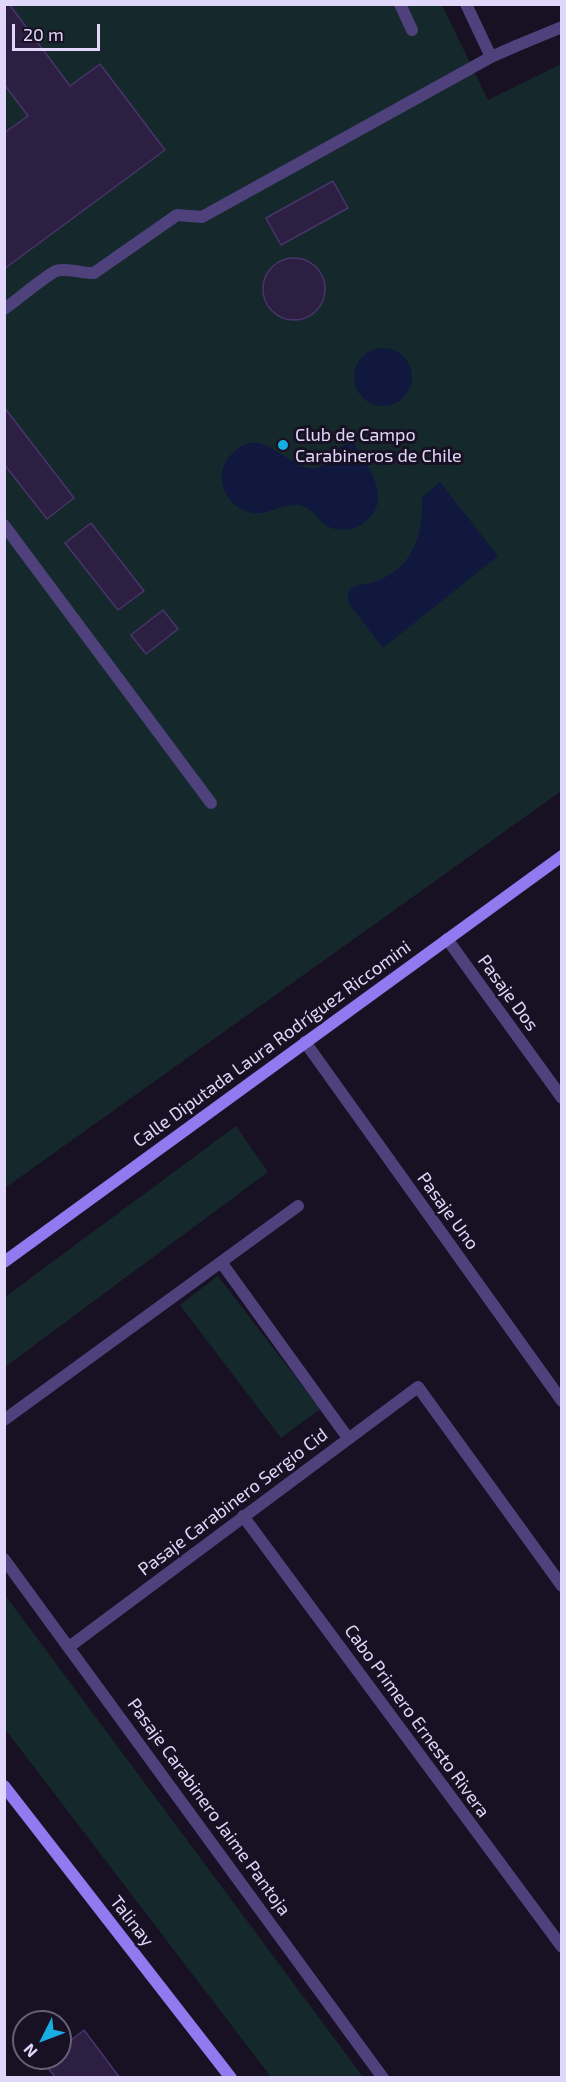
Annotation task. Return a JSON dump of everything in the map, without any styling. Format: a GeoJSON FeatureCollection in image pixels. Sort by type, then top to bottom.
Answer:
{"type":"FeatureCollection","features":[{"type":"Feature","properties":{"kind":"main road","name":"Calle Diputada Laura Rodríguez Riccomini"},"geometry":{"type":"LineString","coordinates":[[4,1262],[561,856]]}},
{"type":"Feature","properties":{"kind":"main road","name":"Talinay"},"geometry":{"type":"LineString","coordinates":[[4,1786],[231,2078]]}},
{"type":"Feature","properties":{"kind":"street"},"geometry":{"type":"LineString","coordinates":[[400,4],[412,30]]}},
{"type":"Feature","properties":{"kind":"street"},"geometry":{"type":"LineString","coordinates":[[466,4],[491,57]]}},
{"type":"Feature","properties":{"kind":"street"},"geometry":{"type":"LineString","coordinates":[[4,309],[56,271],[94,273],[177,215],[202,217],[491,57],[561,27]]}},
{"type":"Feature","properties":{"kind":"street"},"geometry":{"type":"LineString","coordinates":[[4,525],[211,803]]}},
{"type":"Feature","properties":{"kind":"street","name":"Pasaje Dos"},"geometry":{"type":"LineString","coordinates":[[447,939],[561,1098]]}},
{"type":"Feature","properties":{"kind":"street","name":"Pasaje Uno"},"geometry":{"type":"LineString","coordinates":[[305,1042],[561,1401]]}},
{"type":"Feature","properties":{"kind":"street"},"geometry":{"type":"LineString","coordinates":[[4,1420],[298,1206]]}},
{"type":"Feature","properties":{"kind":"street"},"geometry":{"type":"LineString","coordinates":[[221,1262],[348,1438]]}},
{"type":"Feature","properties":{"kind":"street","name":"Pasaje Carabinero Sergio Cid"},"geometry":{"type":"LineString","coordinates":[[69,1647],[418,1387],[561,1586]]}},
{"type":"Feature","properties":{"kind":"street","name":"Cabo Primero Ernesto Rivera"},"geometry":{"type":"LineString","coordinates":[[243,1516],[561,1947]]}},
{"type":"Feature","properties":{"kind":"street","name":"Pasaje Carabinero Jaime Pantoja"},"geometry":{"type":"LineString","coordinates":[[4,1559],[383,2078]]}},
{"type":"Feature","properties":{"kind":"green space","name":"Club de Campo Carabineros de Chile"},"geometry":{"type":"Polygon","coordinates":[[[5,5],[442,5],[488,100],[561,64],[561,791],[5,1188],[5,5]]]}},
{"type":"Feature","properties":{"kind":"green space"},"geometry":{"type":"Polygon","coordinates":[[[236,1126],[268,1172],[5,1367],[5,1297],[236,1126]]]}},
{"type":"Feature","properties":{"kind":"green space"},"geometry":{"type":"Polygon","coordinates":[[[218,1276],[320,1409],[281,1438],[180,1305],[218,1276]]]}},
{"type":"Feature","properties":{"kind":"green space"},"geometry":{"type":"Polygon","coordinates":[[[5,1595],[363,2077],[271,2077],[5,1729],[5,1595]]]}},
{"type":"Feature","properties":{"kind":"water"},"geometry":{"type":"Polygon","coordinates":[[[377,348],[389,348],[404,356],[412,371],[412,383],[404,398],[389,406],[377,406],[362,398],[354,383],[354,371],[362,356],[377,348]]]}},
{"type":"Feature","properties":{"kind":"water"},"geometry":{"type":"Polygon","coordinates":[[[353,441],[370,471],[378,492],[378,503],[374,513],[355,528],[335,529],[325,525],[307,508],[296,505],[259,513],[244,510],[229,499],[222,483],[224,465],[229,457],[243,445],[256,443],[269,447],[306,467],[318,468],[330,460],[333,450],[353,441]]]}},
{"type":"Feature","properties":{"kind":"water"},"geometry":{"type":"Polygon","coordinates":[[[440,482],[498,556],[383,648],[349,604],[348,592],[357,586],[388,576],[407,559],[418,537],[422,497],[440,482]]]}},
{"type":"Feature","properties":{"kind":"building"},"geometry":{"type":"Polygon","coordinates":[[[4,4],[9,4],[70,86],[100,64],[165,150],[4,269],[4,133],[28,116],[4,84],[4,4]]]}},
{"type":"Feature","properties":{"kind":"building"},"geometry":{"type":"Polygon","coordinates":[[[333,181],[348,208],[281,245],[266,218],[333,181]]]}},
{"type":"Feature","properties":{"kind":"building"},"geometry":{"type":"Polygon","coordinates":[[[288,258],[300,258],[316,267],[323,277],[325,289],[323,301],[316,311],[300,320],[288,320],[277,315],[268,306],[263,295],[263,283],[268,272],[277,263],[288,258]]]}},
{"type":"Feature","properties":{"kind":"building"},"geometry":{"type":"Polygon","coordinates":[[[4,407],[74,498],[47,519],[4,464],[4,407]]]}},
{"type":"Feature","properties":{"kind":"building"},"geometry":{"type":"Polygon","coordinates":[[[91,523],[144,591],[118,610],[65,543],[91,523]]]}},
{"type":"Feature","properties":{"kind":"building"},"geometry":{"type":"Polygon","coordinates":[[[163,610],[178,629],[146,654],[131,635],[163,610]]]}},
{"type":"Feature","properties":{"kind":"building"},"geometry":{"type":"Polygon","coordinates":[[[84,2030],[120,2078],[56,2078],[50,2070],[72,2070],[72,2040],[84,2030]]]}},
{"type":"Feature","properties":{"kind":"place","name":"Club de Campo Carabineros de Chile"},"geometry":{"type":"Point","coordinates":[283,445]}}]}
